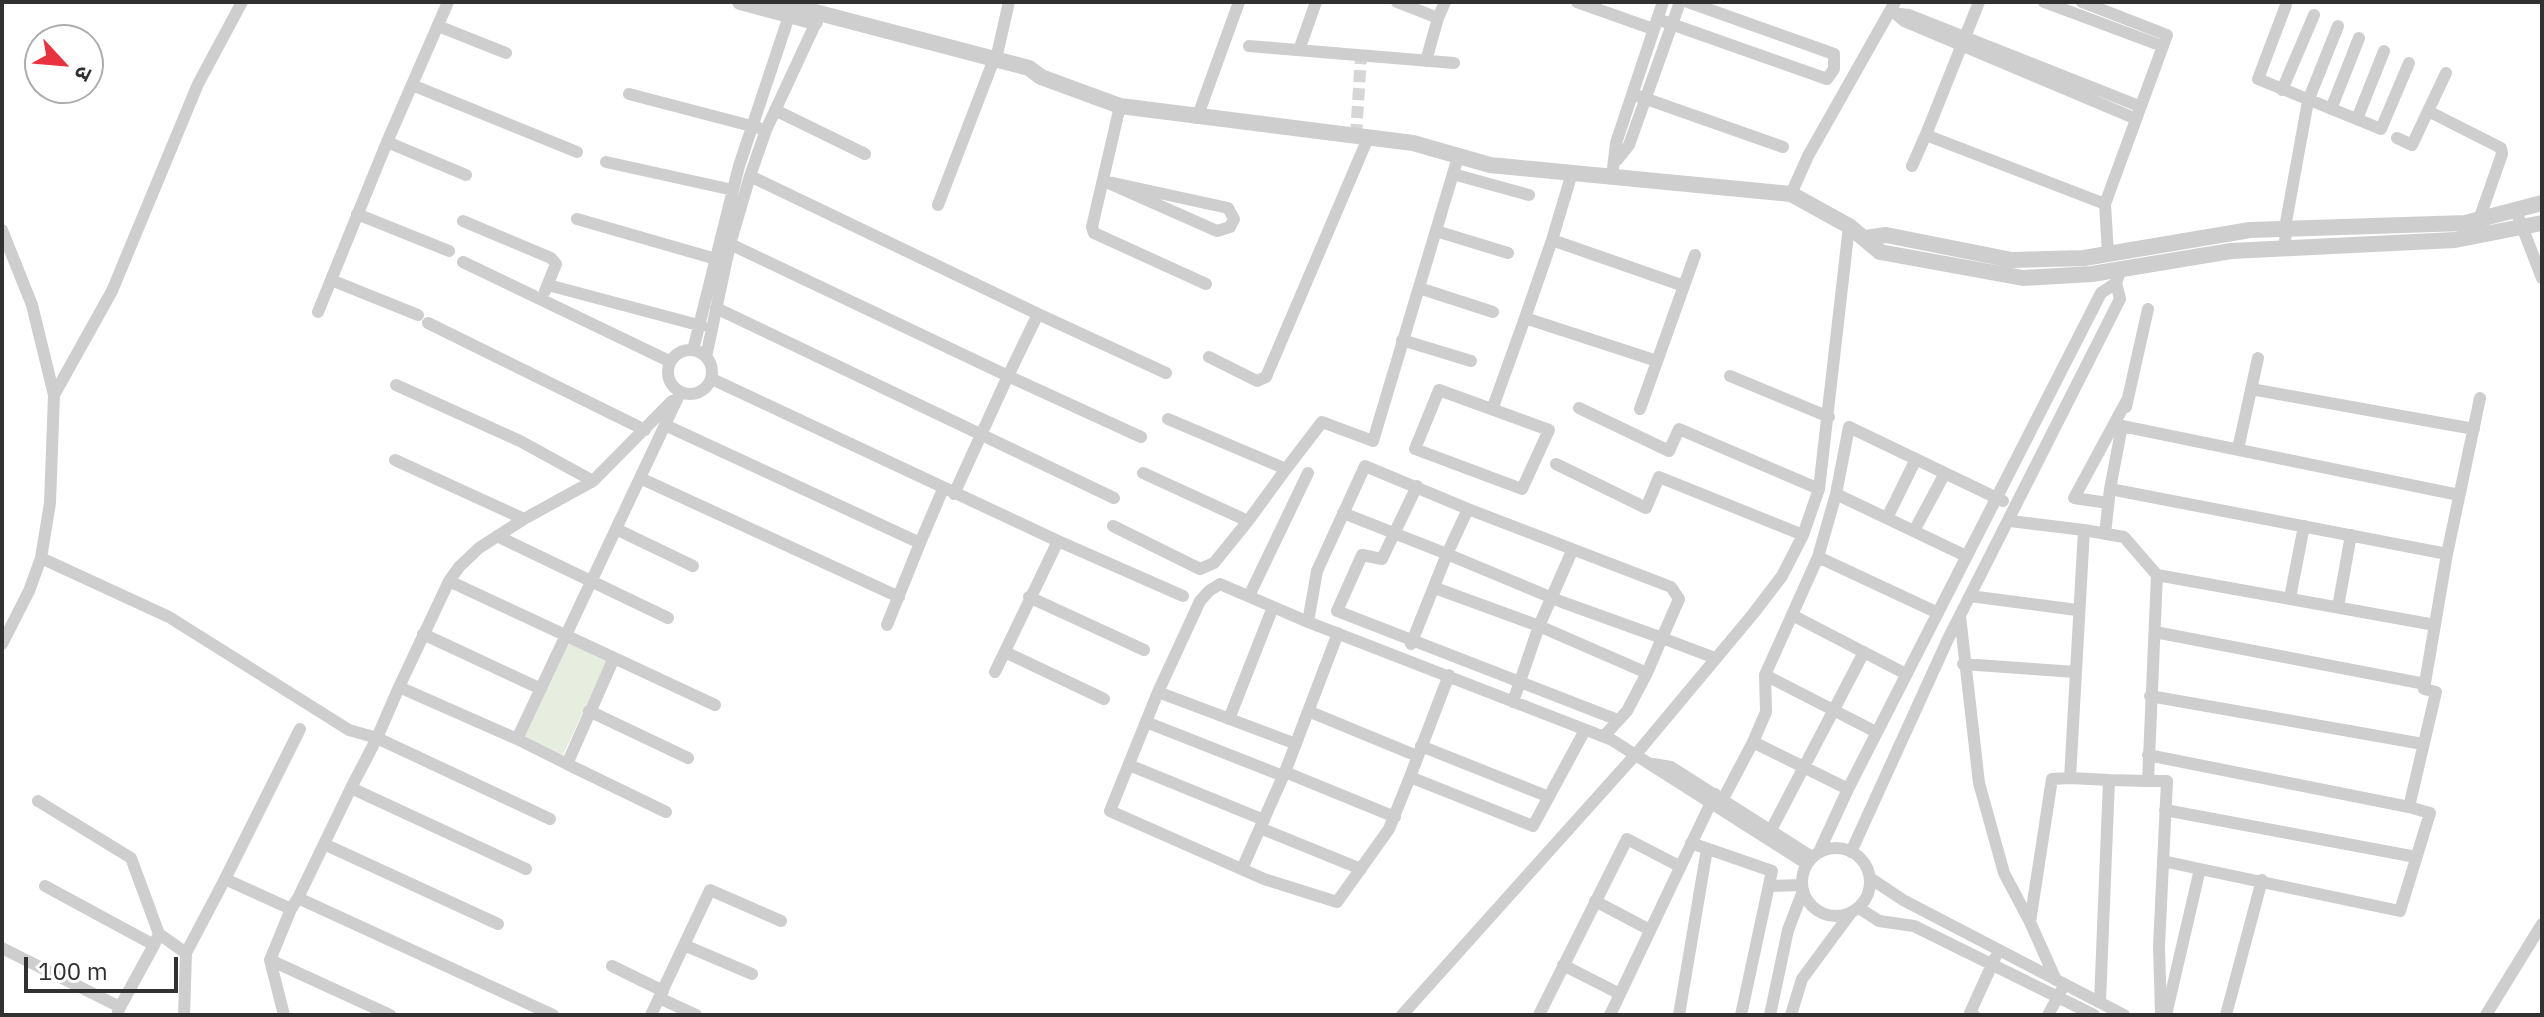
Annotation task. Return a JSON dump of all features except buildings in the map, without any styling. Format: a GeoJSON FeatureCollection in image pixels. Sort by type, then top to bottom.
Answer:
{"type":"FeatureCollection","features":[{"type":"Feature","properties":{"kind":"street"},"geometry":{"type":"LineString","coordinates":[[54,395],[112,291],[198,84],[242,2]]}},
{"type":"Feature","properties":{"kind":"street"},"geometry":{"type":"LineString","coordinates":[[318,312],[448,2]]}},
{"type":"Feature","properties":{"kind":"street"},"geometry":{"type":"LineString","coordinates":[[740,2],[786,8],[993,63],[1029,68],[1041,77],[1120,106],[1413,143],[1455,165],[1529,195]]}},
{"type":"Feature","properties":{"kind":"street"},"geometry":{"type":"LineString","coordinates":[[938,205],[993,63],[1009,2]]}},
{"type":"Feature","properties":{"kind":"street"},"geometry":{"type":"LineString","coordinates":[[1197,118],[1239,2]]}},
{"type":"Feature","properties":{"kind":"street"},"geometry":{"type":"LineString","coordinates":[[1299,50],[1316,2]]}},
{"type":"Feature","properties":{"kind":"street"},"geometry":{"type":"LineString","coordinates":[[1397,2],[1438,18]]}},
{"type":"Feature","properties":{"kind":"street"},"geometry":{"type":"LineString","coordinates":[[1426,61],[1445,2]]}},
{"type":"Feature","properties":{"kind":"street"},"geometry":{"type":"LineString","coordinates":[[1577,2],[1655,24],[1671,24],[1827,79],[1834,69],[1834,54],[1688,2]]}},
{"type":"Feature","properties":{"kind":"street"},"geometry":{"type":"LineString","coordinates":[[1615,168],[1616,143],[1663,2]]}},
{"type":"Feature","properties":{"kind":"street"},"geometry":{"type":"LineString","coordinates":[[1615,168],[1629,145],[1680,2]]}},
{"type":"Feature","properties":{"kind":"street"},"geometry":{"type":"LineString","coordinates":[[1912,166],[1979,2]]}},
{"type":"Feature","properties":{"kind":"street"},"geometry":{"type":"LineString","coordinates":[[2044,2],[2162,46]]}},
{"type":"Feature","properties":{"kind":"street"},"geometry":{"type":"LineString","coordinates":[[2082,2],[2167,35],[2105,204],[2108,254]]}},
{"type":"Feature","properties":{"kind":"street"},"geometry":{"type":"LineString","coordinates":[[2286,5],[2258,79],[2381,129],[2409,63]]}},
{"type":"Feature","properties":{"kind":"street"},"geometry":{"type":"LineString","coordinates":[[693,350],[702,326],[733,190],[786,8]]}},
{"type":"Feature","properties":{"kind":"street"},"geometry":{"type":"LineString","coordinates":[[1791,194],[1808,156],[1895,9],[1904,21],[1964,41],[2137,112]]}},
{"type":"Feature","properties":{"kind":"street"},"geometry":{"type":"LineString","coordinates":[[2282,90],[2314,15]]}},
{"type":"Feature","properties":{"kind":"street"},"geometry":{"type":"LineString","coordinates":[[818,18],[766,130],[730,244],[706,357],[712,379],[949,491],[1183,596]]}},
{"type":"Feature","properties":{"kind":"street"},"geometry":{"type":"LineString","coordinates":[[438,26],[506,53]]}},
{"type":"Feature","properties":{"kind":"street"},"geometry":{"type":"LineString","coordinates":[[2285,248],[2308,101],[2338,26]]}},
{"type":"Feature","properties":{"kind":"street"},"geometry":{"type":"LineString","coordinates":[[2331,109],[2359,38]]}},
{"type":"Feature","properties":{"kind":"street"},"geometry":{"type":"LineString","coordinates":[[1249,46],[1454,63]]}},
{"type":"Feature","properties":{"kind":"street"},"geometry":{"type":"LineString","coordinates":[[2357,119],[2384,51]]}},
{"type":"Feature","properties":{"kind":"street"},"geometry":{"type":"LineString","coordinates":[[2397,138],[2412,145],[2446,73]]}},
{"type":"Feature","properties":{"kind":"street"},"geometry":{"type":"LineString","coordinates":[[412,85],[577,152]]}},
{"type":"Feature","properties":{"kind":"street"},"geometry":{"type":"LineString","coordinates":[[1632,93],[1783,147]]}},
{"type":"Feature","properties":{"kind":"street"},"geometry":{"type":"LineString","coordinates":[[629,94],[766,130]]}},
{"type":"Feature","properties":{"kind":"street"},"geometry":{"type":"LineString","coordinates":[[1120,106],[1092,227],[1098,238],[1206,284]]}},
{"type":"Feature","properties":{"kind":"street"},"geometry":{"type":"LineString","coordinates":[[775,110],[865,154]]}},
{"type":"Feature","properties":{"kind":"street"},"geometry":{"type":"LineString","coordinates":[[2428,111],[2501,148],[2502,154],[2479,220]]}},
{"type":"Feature","properties":{"kind":"street"},"geometry":{"type":"LineString","coordinates":[[1927,132],[1931,137],[2105,204]]}},
{"type":"Feature","properties":{"kind":"street"},"geometry":{"type":"LineString","coordinates":[[1209,357],[1257,381],[1266,377],[1368,138]]}},
{"type":"Feature","properties":{"kind":"street"},"geometry":{"type":"LineString","coordinates":[[387,142],[466,175]]}},
{"type":"Feature","properties":{"kind":"street"},"geometry":{"type":"LineString","coordinates":[[606,162],[733,190]]}},
{"type":"Feature","properties":{"kind":"street"},"geometry":{"type":"LineString","coordinates":[[1455,165],[1572,173],[1615,168],[1791,194],[1849,226],[1880,252],[2023,278],[2118,276],[2214,253],[2455,240],[2542,223]]}},
{"type":"Feature","properties":{"kind":"street"},"geometry":{"type":"LineString","coordinates":[[1113,526],[1200,569],[1214,563],[1322,422],[1373,441],[1455,165]]}},
{"type":"Feature","properties":{"kind":"street"},"geometry":{"type":"LineString","coordinates":[[1493,407],[1552,240],[1572,173]]}},
{"type":"Feature","properties":{"kind":"street"},"geometry":{"type":"LineString","coordinates":[[750,176],[1166,373]]}},
{"type":"Feature","properties":{"kind":"street"},"geometry":{"type":"LineString","coordinates":[[1104,181],[1228,208],[1217,213],[1214,222],[1217,231],[1104,181]]}},
{"type":"Feature","properties":{"kind":"street"},"geometry":{"type":"LineString","coordinates":[[1865,238],[1886,235],[2012,260],[2084,258],[2219,234],[2479,220],[2542,203]]}},
{"type":"Feature","properties":{"kind":"street"},"geometry":{"type":"LineString","coordinates":[[2516,211],[2541,273]]}},
{"type":"Feature","properties":{"kind":"street"},"geometry":{"type":"LineString","coordinates":[[357,214],[449,251]]}},
{"type":"Feature","properties":{"kind":"street"},"geometry":{"type":"LineString","coordinates":[[577,219],[716,259]]}},
{"type":"Feature","properties":{"kind":"street"},"geometry":{"type":"LineString","coordinates":[[463,221],[551,258],[556,264],[542,299]]}},
{"type":"Feature","properties":{"kind":"street"},"geometry":{"type":"LineString","coordinates":[[1402,1015],[1637,753],[1782,576],[1803,535],[1819,489],[1849,226]]}},
{"type":"Feature","properties":{"kind":"street"},"geometry":{"type":"LineString","coordinates":[[2,230],[32,305],[54,395],[50,503],[41,558],[29,591],[2,644]]}},
{"type":"Feature","properties":{"kind":"street"},"geometry":{"type":"LineString","coordinates":[[1436,231],[1508,253]]}},
{"type":"Feature","properties":{"kind":"street"},"geometry":{"type":"LineString","coordinates":[[1552,240],[1684,286]]}},
{"type":"Feature","properties":{"kind":"street"},"geometry":{"type":"LineString","coordinates":[[730,244],[1141,437]]}},
{"type":"Feature","properties":{"kind":"street"},"geometry":{"type":"LineString","coordinates":[[1640,409],[1695,255]]}},
{"type":"Feature","properties":{"kind":"street"},"geometry":{"type":"LineString","coordinates":[[463,262],[669,361]]}},
{"type":"Feature","properties":{"kind":"street"},"geometry":{"type":"LineString","coordinates":[[1770,1015],[1788,930],[1813,858],[2101,293],[2118,276]]}},
{"type":"Feature","properties":{"kind":"street"},"geometry":{"type":"LineString","coordinates":[[1851,852],[1948,639],[2120,299],[2118,276]]}},
{"type":"Feature","properties":{"kind":"street"},"geometry":{"type":"LineString","coordinates":[[331,280],[423,319],[645,430]]}},
{"type":"Feature","properties":{"kind":"street"},"geometry":{"type":"LineString","coordinates":[[548,285],[702,326]]}},
{"type":"Feature","properties":{"kind":"street"},"geometry":{"type":"LineString","coordinates":[[1419,288],[1493,312]]}},
{"type":"Feature","properties":{"kind":"street"},"geometry":{"type":"LineString","coordinates":[[716,308],[1114,498]]}},
{"type":"Feature","properties":{"kind":"street"},"geometry":{"type":"LineString","coordinates":[[2105,534],[2122,426],[2148,309]]}},
{"type":"Feature","properties":{"kind":"street"},"geometry":{"type":"LineString","coordinates":[[887,625],[920,543],[980,435],[1038,314]]}},
{"type":"Feature","properties":{"kind":"street"},"geometry":{"type":"LineString","coordinates":[[1525,318],[1657,361]]}},
{"type":"Feature","properties":{"kind":"street"},"geometry":{"type":"LineString","coordinates":[[1402,340],[1471,361]]}},
{"type":"Feature","properties":{"kind":"street"},"geometry":{"type":"LineString","coordinates":[[669,361],[679,353],[693,350],[706,357]]}},
{"type":"Feature","properties":{"kind":"street"},"geometry":{"type":"LineString","coordinates":[[2238,449],[2258,358]]}},
{"type":"Feature","properties":{"kind":"street"},"geometry":{"type":"LineString","coordinates":[[669,361],[672,387],[680,393],[700,393],[712,379]]}},
{"type":"Feature","properties":{"kind":"street"},"geometry":{"type":"LineString","coordinates":[[1730,376],[1829,417]]}},
{"type":"Feature","properties":{"kind":"street"},"geometry":{"type":"LineString","coordinates":[[396,385],[520,441],[593,481]]}},
{"type":"Feature","properties":{"kind":"street"},"geometry":{"type":"LineString","coordinates":[[2251,389],[2474,429]]}},
{"type":"Feature","properties":{"kind":"street"},"geometry":{"type":"LineString","coordinates":[[1439,390],[1493,407],[1549,430],[1522,489],[1415,449],[1439,390]]}},
{"type":"Feature","properties":{"kind":"street"},"geometry":{"type":"LineString","coordinates":[[284,1015],[270,960],[449,581],[479,548],[593,481],[680,393]]}},
{"type":"Feature","properties":{"kind":"street"},"geometry":{"type":"LineString","coordinates":[[517,739],[680,393]]}},
{"type":"Feature","properties":{"kind":"street"},"geometry":{"type":"LineString","coordinates":[[2409,807],[2436,692],[2424,689],[2447,554],[2480,398]]}},
{"type":"Feature","properties":{"kind":"street"},"geometry":{"type":"LineString","coordinates":[[2127,400],[2074,498],[2109,496],[2304,526],[2447,554]]}},
{"type":"Feature","properties":{"kind":"street"},"geometry":{"type":"LineString","coordinates":[[1579,408],[1669,451]]}},
{"type":"Feature","properties":{"kind":"street"},"geometry":{"type":"LineString","coordinates":[[1168,419],[1286,469]]}},
{"type":"Feature","properties":{"kind":"street"},"geometry":{"type":"LineString","coordinates":[[665,425],[920,543]]}},
{"type":"Feature","properties":{"kind":"street"},"geometry":{"type":"LineString","coordinates":[[2122,426],[2459,495]]}},
{"type":"Feature","properties":{"kind":"street"},"geometry":{"type":"LineString","coordinates":[[1610,1015],[1679,866],[1716,799],[1753,742],[1766,712],[1765,675],[1818,557],[1836,494],[1849,427],[2017,506]]}},
{"type":"Feature","properties":{"kind":"street"},"geometry":{"type":"LineString","coordinates":[[1556,464],[1646,508],[1679,429],[1819,489]]}},
{"type":"Feature","properties":{"kind":"street"},"geometry":{"type":"LineString","coordinates":[[1887,518],[1916,459]]}},
{"type":"Feature","properties":{"kind":"street"},"geometry":{"type":"LineString","coordinates":[[395,460],[524,519]]}},
{"type":"Feature","properties":{"kind":"street"},"geometry":{"type":"LineString","coordinates":[[1308,622],[1317,571],[1365,466],[1417,486],[1676,592],[1679,599],[1647,673],[1618,720],[1604,736]]}},
{"type":"Feature","properties":{"kind":"street"},"geometry":{"type":"LineString","coordinates":[[1143,473],[1248,521]]}},
{"type":"Feature","properties":{"kind":"street"},"geometry":{"type":"LineString","coordinates":[[1249,596],[1308,473]]}},
{"type":"Feature","properties":{"kind":"street"},"geometry":{"type":"LineString","coordinates":[[1914,531],[1945,473]]}},
{"type":"Feature","properties":{"kind":"street"},"geometry":{"type":"LineString","coordinates":[[1659,477],[1803,535]]}},
{"type":"Feature","properties":{"kind":"street"},"geometry":{"type":"LineString","coordinates":[[640,478],[899,597]]}},
{"type":"Feature","properties":{"kind":"street"},"geometry":{"type":"LineString","coordinates":[[1242,869],[1296,744],[1336,632],[1337,611],[1358,561],[1362,555],[1382,559],[1417,486]]}},
{"type":"Feature","properties":{"kind":"street"},"geometry":{"type":"LineString","coordinates":[[1836,494],[1966,556]]}},
{"type":"Feature","properties":{"kind":"street"},"geometry":{"type":"LineString","coordinates":[[1405,658],[1468,509]]}},
{"type":"Feature","properties":{"kind":"street"},"geometry":{"type":"LineString","coordinates":[[1343,513],[1552,598],[1715,658]]}},
{"type":"Feature","properties":{"kind":"street"},"geometry":{"type":"LineString","coordinates":[[2010,521],[2124,537],[2157,575],[2435,625]]}},
{"type":"Feature","properties":{"kind":"street"},"geometry":{"type":"LineString","coordinates":[[2290,598],[2304,526]]}},
{"type":"Feature","properties":{"kind":"street"},"geometry":{"type":"LineString","coordinates":[[616,529],[693,566]]}},
{"type":"Feature","properties":{"kind":"street"},"geometry":{"type":"LineString","coordinates":[[2070,778],[2077,610],[2084,530]]}},
{"type":"Feature","properties":{"kind":"street"},"geometry":{"type":"LineString","coordinates":[[2338,607],[2351,535]]}},
{"type":"Feature","properties":{"kind":"street"},"geometry":{"type":"LineString","coordinates":[[497,536],[668,618]]}},
{"type":"Feature","properties":{"kind":"street"},"geometry":{"type":"LineString","coordinates":[[995,672],[1058,541]]}},
{"type":"Feature","properties":{"kind":"street"},"geometry":{"type":"LineString","coordinates":[[1513,702],[1539,626],[1572,551]]}},
{"type":"Feature","properties":{"kind":"street"},"geometry":{"type":"LineString","coordinates":[[1818,557],[1938,613]]}},
{"type":"Feature","properties":{"kind":"street"},"geometry":{"type":"LineString","coordinates":[[41,558],[169,617],[344,727],[377,738],[550,819]]}},
{"type":"Feature","properties":{"kind":"street"},"geometry":{"type":"LineString","coordinates":[[2148,781],[2157,575]]}},
{"type":"Feature","properties":{"kind":"street"},"geometry":{"type":"LineString","coordinates":[[449,581],[715,705]]}},
{"type":"Feature","properties":{"kind":"street"},"geometry":{"type":"LineString","coordinates":[[1449,675],[1395,817],[1337,902],[1242,869],[1110,811],[1158,692],[1200,601],[1220,584],[1308,622],[1405,658],[1449,675],[1513,702],[1604,736],[1637,753],[1665,776],[1716,799],[1813,858]]}},
{"type":"Feature","properties":{"kind":"street"},"geometry":{"type":"LineString","coordinates":[[1435,588],[1539,626],[1647,673]]}},
{"type":"Feature","properties":{"kind":"street"},"geometry":{"type":"LineString","coordinates":[[1970,596],[2077,610]]}},
{"type":"Feature","properties":{"kind":"street"},"geometry":{"type":"LineString","coordinates":[[1029,597],[1144,650]]}},
{"type":"Feature","properties":{"kind":"street"},"geometry":{"type":"LineString","coordinates":[[1229,719],[1273,607]]}},
{"type":"Feature","properties":{"kind":"street"},"geometry":{"type":"LineString","coordinates":[[1337,611],[1618,720]]}},
{"type":"Feature","properties":{"kind":"street"},"geometry":{"type":"LineString","coordinates":[[1792,615],[1906,674]]}},
{"type":"Feature","properties":{"kind":"street"},"geometry":{"type":"LineString","coordinates":[[1960,616],[1963,664],[1979,783],[2004,873],[2059,987],[2048,1015]]}},
{"type":"Feature","properties":{"kind":"street"},"geometry":{"type":"LineString","coordinates":[[1929,629],[1948,639]]}},
{"type":"Feature","properties":{"kind":"street"},"geometry":{"type":"LineString","coordinates":[[2155,632],[2425,684]]}},
{"type":"Feature","properties":{"kind":"street"},"geometry":{"type":"LineString","coordinates":[[423,634],[541,689]]}},
{"type":"Feature","properties":{"kind":"street"},"geometry":{"type":"LineString","coordinates":[[1005,652],[1104,699]]}},
{"type":"Feature","properties":{"kind":"street"},"geometry":{"type":"LineString","coordinates":[[1771,830],[1864,652]]}},
{"type":"Feature","properties":{"kind":"street"},"geometry":{"type":"LineString","coordinates":[[567,764],[614,658]]}},
{"type":"Feature","properties":{"kind":"street"},"geometry":{"type":"LineString","coordinates":[[1963,664],[2075,672]]}},
{"type":"Feature","properties":{"kind":"street"},"geometry":{"type":"LineString","coordinates":[[1765,675],[1876,732]]}},
{"type":"Feature","properties":{"kind":"street"},"geometry":{"type":"LineString","coordinates":[[399,687],[517,739],[666,812]]}},
{"type":"Feature","properties":{"kind":"street"},"geometry":{"type":"LineString","coordinates":[[1158,692],[1296,744]]}},
{"type":"Feature","properties":{"kind":"street"},"geometry":{"type":"LineString","coordinates":[[2150,696],[2423,744]]}},
{"type":"Feature","properties":{"kind":"street"},"geometry":{"type":"LineString","coordinates":[[589,711],[688,758]]}},
{"type":"Feature","properties":{"kind":"street"},"geometry":{"type":"LineString","coordinates":[[1308,711],[1549,797]]}},
{"type":"Feature","properties":{"kind":"street"},"geometry":{"type":"LineString","coordinates":[[1146,722],[1395,817]]}},
{"type":"Feature","properties":{"kind":"street"},"geometry":{"type":"LineString","coordinates":[[184,1015],[186,953],[300,729]]}},
{"type":"Feature","properties":{"kind":"street"},"geometry":{"type":"LineString","coordinates":[[1410,777],[1533,826],[1585,730]]}},
{"type":"Feature","properties":{"kind":"street"},"geometry":{"type":"LineString","coordinates":[[1753,742],[1848,789]]}},
{"type":"Feature","properties":{"kind":"street"},"geometry":{"type":"LineString","coordinates":[[2148,755],[2430,813],[2400,911],[2163,861]]}},
{"type":"Feature","properties":{"kind":"street"},"geometry":{"type":"LineString","coordinates":[[1129,765],[1361,869]]}},
{"type":"Feature","properties":{"kind":"street"},"geometry":{"type":"LineString","coordinates":[[2030,922],[2052,779],[2167,781],[2163,861],[2163,1015]]}},
{"type":"Feature","properties":{"kind":"street"},"geometry":{"type":"LineString","coordinates":[[2100,1002],[2109,780]]}},
{"type":"Feature","properties":{"kind":"street"},"geometry":{"type":"LineString","coordinates":[[351,788],[526,869]]}},
{"type":"Feature","properties":{"kind":"street"},"geometry":{"type":"LineString","coordinates":[[1716,799],[1813,858]]}},
{"type":"Feature","properties":{"kind":"street"},"geometry":{"type":"LineString","coordinates":[[2,948],[118,1011],[156,940],[131,858],[38,801]]}},
{"type":"Feature","properties":{"kind":"street"},"geometry":{"type":"LineString","coordinates":[[2165,810],[2416,857]]}},
{"type":"Feature","properties":{"kind":"street"},"geometry":{"type":"LineString","coordinates":[[1539,1015],[1627,839],[1679,866]]}},
{"type":"Feature","properties":{"kind":"street"},"geometry":{"type":"LineString","coordinates":[[1691,843],[1772,871],[1741,1015]]}},
{"type":"Feature","properties":{"kind":"street"},"geometry":{"type":"LineString","coordinates":[[324,844],[498,924]]}},
{"type":"Feature","properties":{"kind":"street"},"geometry":{"type":"LineString","coordinates":[[1791,1015],[1802,979],[1870,889],[1870,878],[1860,858],[1851,852],[1841,848],[1813,858]]}},
{"type":"Feature","properties":{"kind":"street"},"geometry":{"type":"LineString","coordinates":[[1679,1015],[1707,849]]}},
{"type":"Feature","properties":{"kind":"street"},"geometry":{"type":"LineString","coordinates":[[2163,1015],[2200,869]]}},
{"type":"Feature","properties":{"kind":"street"},"geometry":{"type":"LineString","coordinates":[[1870,878],[1903,900],[2059,987],[2094,1015]]}},
{"type":"Feature","properties":{"kind":"street"},"geometry":{"type":"LineString","coordinates":[[225,879],[294,904],[553,1015]]}},
{"type":"Feature","properties":{"kind":"street"},"geometry":{"type":"LineString","coordinates":[[2226,1015],[2262,880]]}},
{"type":"Feature","properties":{"kind":"street"},"geometry":{"type":"LineString","coordinates":[[45,886],[186,953]]}},
{"type":"Feature","properties":{"kind":"street"},"geometry":{"type":"LineString","coordinates":[[1770,886],[1802,888]]}},
{"type":"Feature","properties":{"kind":"street"},"geometry":{"type":"LineString","coordinates":[[1802,888],[1816,910],[1827,916],[1854,911],[1871,918],[1914,926],[1993,963],[2100,1002],[2124,1015]]}},
{"type":"Feature","properties":{"kind":"street"},"geometry":{"type":"LineString","coordinates":[[651,1015],[710,890],[781,921]]}},
{"type":"Feature","properties":{"kind":"street"},"geometry":{"type":"LineString","coordinates":[[1595,901],[1650,930]]}},
{"type":"Feature","properties":{"kind":"street"},"geometry":{"type":"LineString","coordinates":[[2486,1015],[2542,924]]}},
{"type":"Feature","properties":{"kind":"street"},"geometry":{"type":"LineString","coordinates":[[684,945],[752,974]]}},
{"type":"Feature","properties":{"kind":"street"},"geometry":{"type":"LineString","coordinates":[[1971,1014],[1999,951]]}},
{"type":"Feature","properties":{"kind":"street"},"geometry":{"type":"LineString","coordinates":[[270,960],[390,1015]]}},
{"type":"Feature","properties":{"kind":"street"},"geometry":{"type":"LineString","coordinates":[[1563,965],[1620,994]]}},
{"type":"Feature","properties":{"kind":"street"},"geometry":{"type":"LineString","coordinates":[[612,966],[696,1015]]}},
{"type":"Feature","properties":{"kind":"shaded area"},"geometry":{"type":"Polygon","coordinates":[[[568,642],[607,661],[563,755],[523,738],[568,642]]]}},
{"type":"Feature","properties":{"kind":"tunnel"},"geometry":{"type":"LineString","coordinates":[[1356,136],[1361,55]]}}]}
